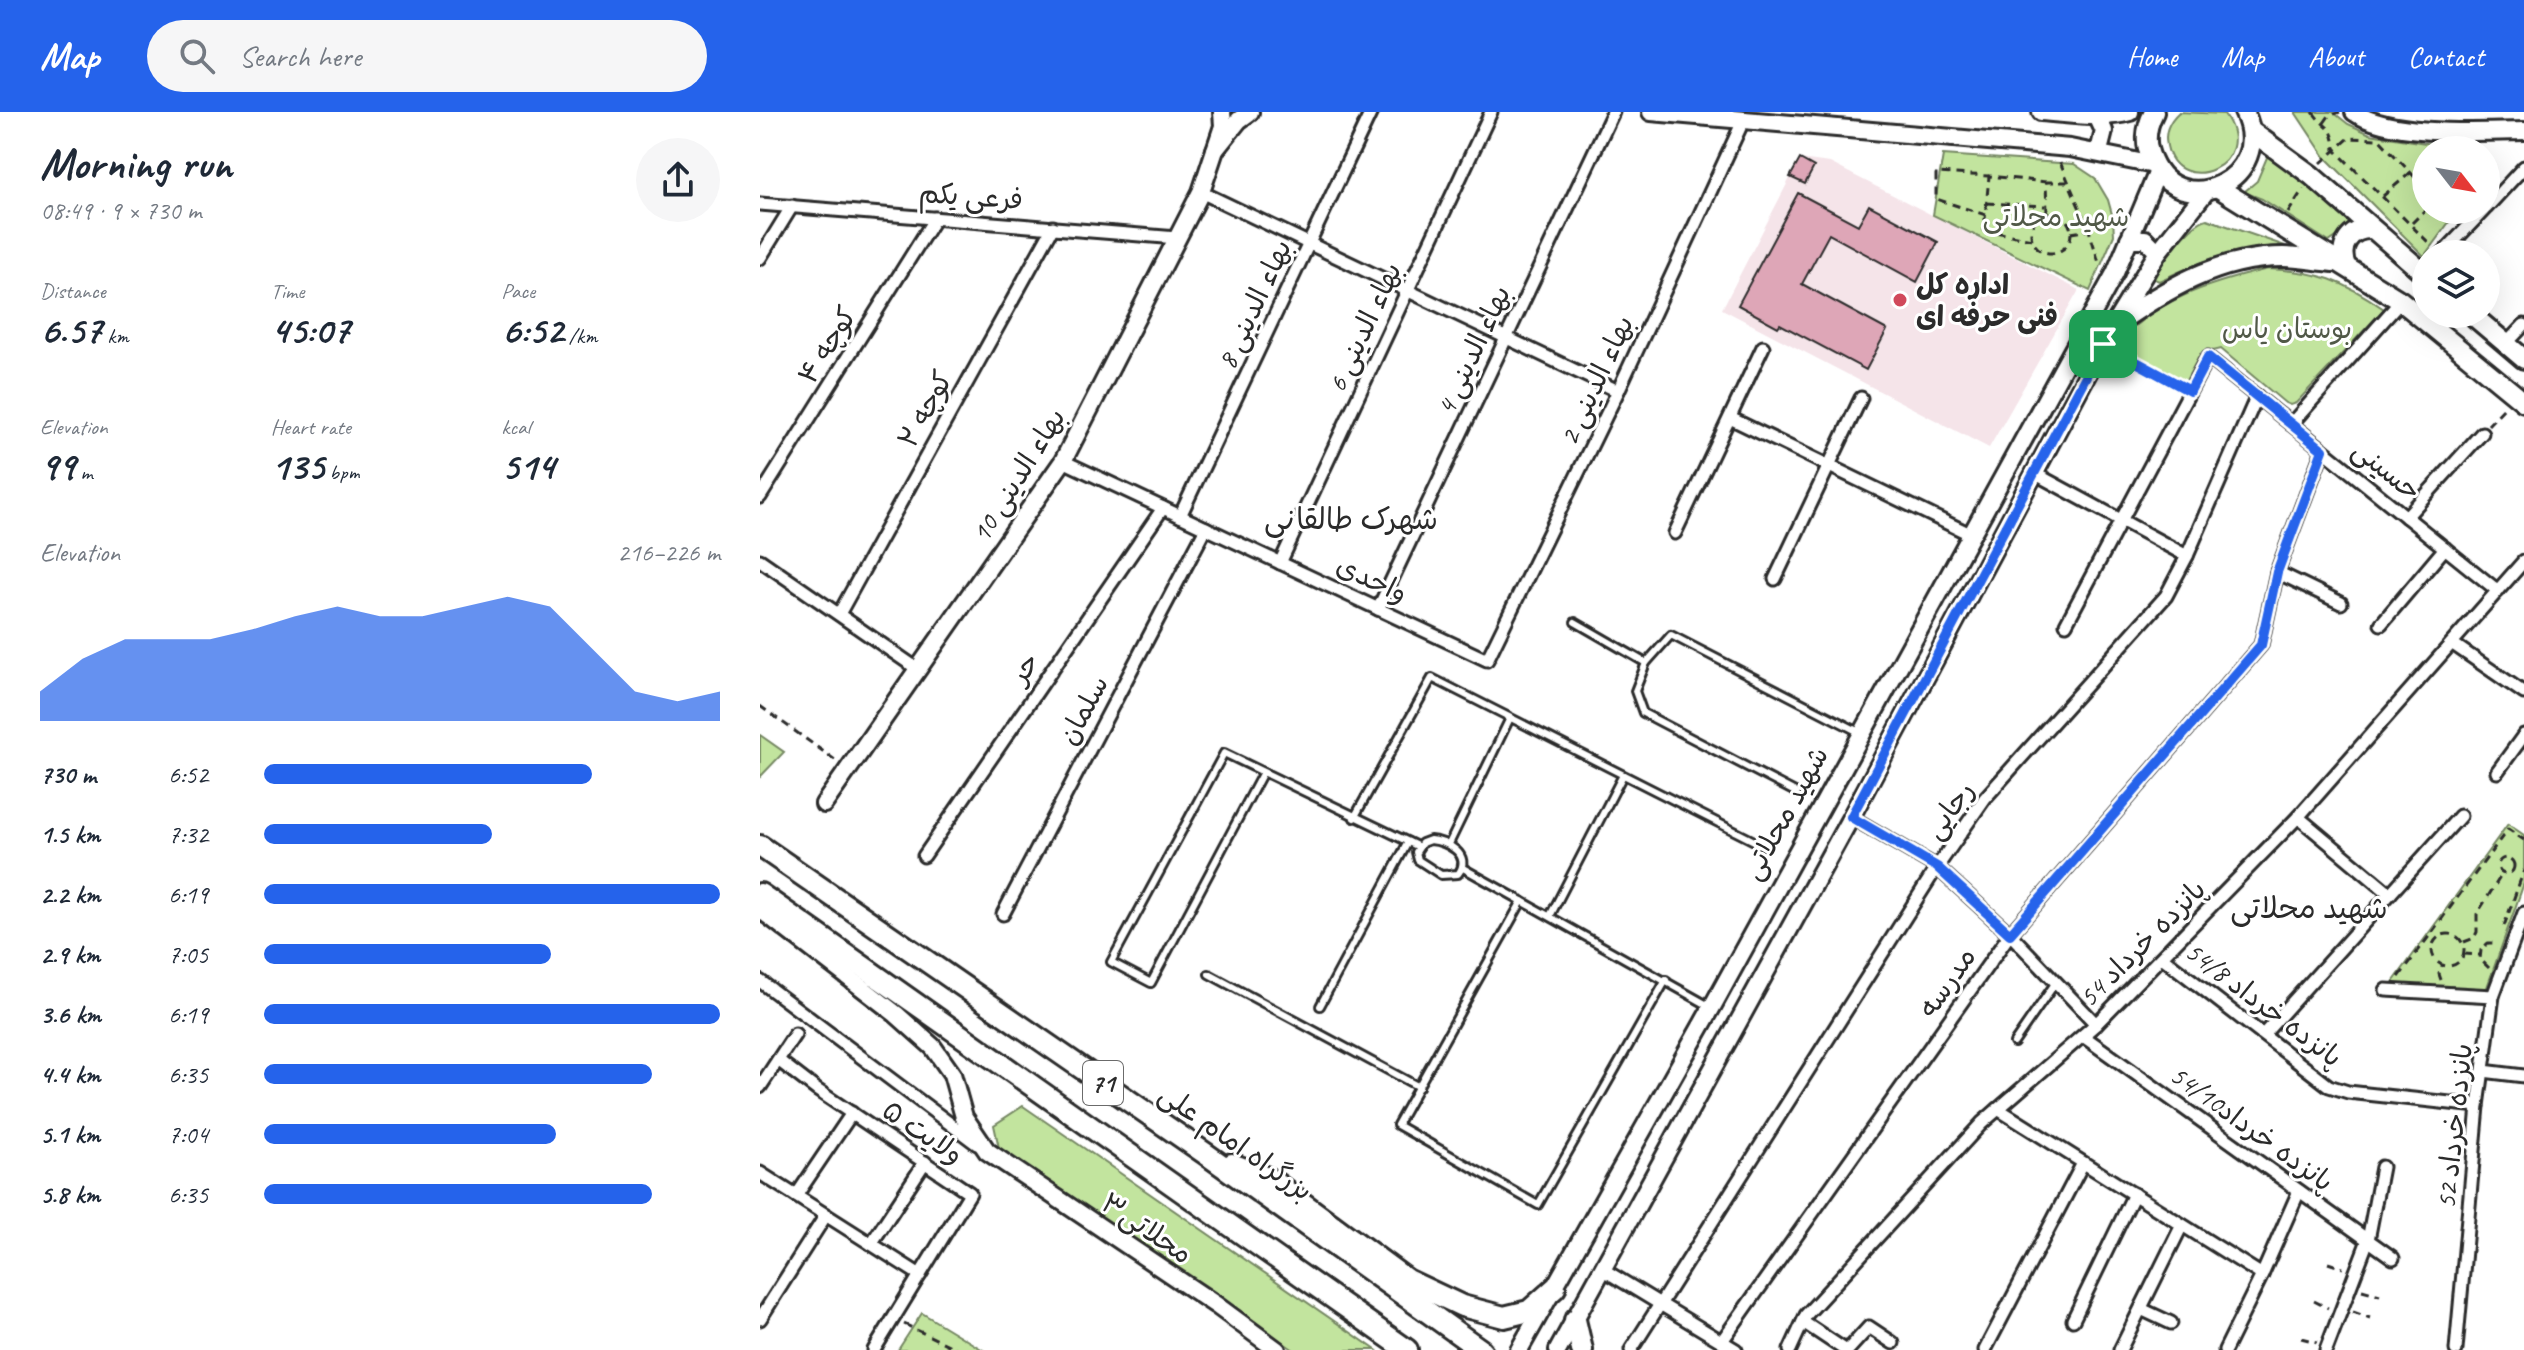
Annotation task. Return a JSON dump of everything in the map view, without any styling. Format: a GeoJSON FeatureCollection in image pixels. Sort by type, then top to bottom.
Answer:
{"type":"FeatureCollection","features":[{"type":"Feature","properties":{"kind":"highway","name":"بزرگراه امام علی"},"geometry":{"type":"LineString","coordinates":[[760,846],[1206,1154],[1481,1350]]}},
{"type":"Feature","properties":{"kind":"highway","name":"71"},"geometry":{"type":"LineString","coordinates":[[760,894],[1407,1350]]}},
{"type":"Feature","properties":{"kind":"highway"},"geometry":{"type":"LineString","coordinates":[[1206,1154],[1270,1179],[1407,1280],[1462,1306],[1504,1317],[1529,1311],[1555,1288]]}},
{"type":"Feature","properties":{"kind":"highway"},"geometry":{"type":"LineString","coordinates":[[1575,1320],[1582,1350]]}},
{"type":"Feature","properties":{"kind":"main road"},"geometry":{"type":"LineString","coordinates":[[1215,150],[1223,126],[1222,112]]}},
{"type":"Feature","properties":{"kind":"main road"},"geometry":{"type":"LineString","coordinates":[[1215,150],[1239,120],[1250,112]]}},
{"type":"Feature","properties":{"kind":"main road"},"geometry":{"type":"LineString","coordinates":[[1651,112],[2054,147],[2095,152],[2156,168]]}},
{"type":"Feature","properties":{"kind":"main road"},"geometry":{"type":"LineString","coordinates":[[2041,112],[2097,116],[2130,112]]}},
{"type":"Feature","properties":{"kind":"main road"},"geometry":{"type":"LineString","coordinates":[[2154,112],[2147,140],[2156,168],[2171,183],[2182,188],[2212,189],[2343,265],[2401,301],[2520,398]]}},
{"type":"Feature","properties":{"kind":"main road"},"geometry":{"type":"LineString","coordinates":[[2354,112],[2373,122],[2395,126],[2461,133],[2524,131]]}},
{"type":"Feature","properties":{"kind":"main road"},"geometry":{"type":"LineString","coordinates":[[2095,152],[2100,147],[2104,131],[2097,116]]}},
{"type":"Feature","properties":{"kind":"main road"},"geometry":{"type":"LineString","coordinates":[[1558,1350],[1851,817],[2113,326],[2158,252],[2212,189],[2234,177],[2244,165],[2250,151],[2249,119]]}},
{"type":"Feature","properties":{"kind":"main road"},"geometry":{"type":"LineString","coordinates":[[2249,119],[2412,262]]}},
{"type":"Feature","properties":{"kind":"main road","name":"بهاء الدینی 10"},"geometry":{"type":"LineString","coordinates":[[824,804],[1063,461],[1201,192],[1215,150]]}},
{"type":"Feature","properties":{"kind":"main road","name":"شهید محلاتی"},"geometry":{"type":"LineString","coordinates":[[1519,1350],[1712,1007],[2107,288],[2156,168]]}},
{"type":"Feature","properties":{"kind":"main road"},"geometry":{"type":"LineString","coordinates":[[2343,265],[2345,242],[2356,231],[2372,229]]}},
{"type":"Feature","properties":{"kind":"main road"},"geometry":{"type":"LineString","coordinates":[[2129,239],[2145,239],[2158,252]]}},
{"type":"Feature","properties":{"kind":"main road"},"geometry":{"type":"LineString","coordinates":[[2113,326],[2180,282],[2218,267],[2284,257],[2343,265]]}},
{"type":"Feature","properties":{"kind":"main road"},"geometry":{"type":"LineString","coordinates":[[2487,328],[2524,359]]}},
{"type":"Feature","properties":{"kind":"main road"},"geometry":{"type":"LineString","coordinates":[[760,909],[860,985],[933,1047],[952,1074],[964,1117],[987,1151]]}},
{"type":"Feature","properties":{"kind":"main road","name":"محلاتی۳"},"geometry":{"type":"LineString","coordinates":[[987,1151],[1216,1305],[1277,1350]]}},
{"type":"Feature","properties":{"kind":"street","name":"بهاء الدینی 8"},"geometry":{"type":"LineString","coordinates":[[1180,516],[1371,112]]}},
{"type":"Feature","properties":{"kind":"street","name":"بهاء الدینی 6"},"geometry":{"type":"LineString","coordinates":[[1280,563],[1491,112]]}},
{"type":"Feature","properties":{"kind":"street","name":"بهاء الدینی 4"},"geometry":{"type":"LineString","coordinates":[[1378,609],[1613,112]]}},
{"type":"Feature","properties":{"kind":"street","name":"بهاء الدینی 2"},"geometry":{"type":"LineString","coordinates":[[1487,660],[1618,391],[1744,119]]}},
{"type":"Feature","properties":{"kind":"street"},"geometry":{"type":"LineString","coordinates":[[2500,193],[2524,167]]}},
{"type":"Feature","properties":{"kind":"street"},"geometry":{"type":"LineString","coordinates":[[1201,192],[1618,391]]}},
{"type":"Feature","properties":{"kind":"street","name":"فرعی یکم"},"geometry":{"type":"LineString","coordinates":[[760,204],[1177,238]]}},
{"type":"Feature","properties":{"kind":"street"},"geometry":{"type":"LineString","coordinates":[[760,258],[792,206]]}},
{"type":"Feature","properties":{"kind":"street","name":"کوچه ۴"},"geometry":{"type":"LineString","coordinates":[[760,497],[935,218]]}},
{"type":"Feature","properties":{"kind":"street"},"geometry":{"type":"LineString","coordinates":[[2455,240],[2471,224]]}},
{"type":"Feature","properties":{"kind":"street","name":"کوچه ۲"},"geometry":{"type":"LineString","coordinates":[[839,614],[1053,227]]}},
{"type":"Feature","properties":{"kind":"street"},"geometry":{"type":"LineString","coordinates":[[2291,424],[2401,301]]}},
{"type":"Feature","properties":{"kind":"street"},"geometry":{"type":"LineString","coordinates":[[2506,344],[2524,325]]}},
{"type":"Feature","properties":{"kind":"street"},"geometry":{"type":"LineString","coordinates":[[1675,533],[1763,347]]}},
{"type":"Feature","properties":{"kind":"street","name":"حسینی"},"geometry":{"type":"LineString","coordinates":[[2190,391],[2208,357],[2498,591]]}},
{"type":"Feature","properties":{"kind":"street"},"geometry":{"type":"LineString","coordinates":[[2066,624],[2190,391]]}},
{"type":"Feature","properties":{"kind":"street","name":"رجایی"},"geometry":{"type":"LineString","coordinates":[[1631,1350],[1937,867],[1985,798],[2166,596],[2187,556],[2257,396]]}},
{"type":"Feature","properties":{"kind":"street"},"geometry":{"type":"LineString","coordinates":[[1775,579],[1861,398]]}},
{"type":"Feature","properties":{"kind":"street"},"geometry":{"type":"LineString","coordinates":[[1730,418],[1972,535]]}},
{"type":"Feature","properties":{"kind":"street"},"geometry":{"type":"LineString","coordinates":[[2406,517],[2482,433]]}},
{"type":"Feature","properties":{"kind":"street","name":"مدرسه"},"geometry":{"type":"LineString","coordinates":[[1722,1341],[2010,934],[2261,645],[2277,572],[2323,450]]}},
{"type":"Feature","properties":{"kind":"street","name":"واحدی"},"geometry":{"type":"LineString","coordinates":[[1063,461],[1487,660]]}},
{"type":"Feature","properties":{"kind":"street"},"geometry":{"type":"LineString","coordinates":[[2034,473],[2187,556]]}},
{"type":"Feature","properties":{"kind":"street","name":"حر"},"geometry":{"type":"LineString","coordinates":[[924,856],[1163,508]]}},
{"type":"Feature","properties":{"kind":"street","name":"سلمان"},"geometry":{"type":"LineString","coordinates":[[1003,914],[1206,528]]}},
{"type":"Feature","properties":{"kind":"street"},"geometry":{"type":"LineString","coordinates":[[2381,624],[2445,548]]}},
{"type":"Feature","properties":{"kind":"street"},"geometry":{"type":"LineString","coordinates":[[760,560],[919,670]]}},
{"type":"Feature","properties":{"kind":"street","name":"پانزده خرداد 54"},"geometry":{"type":"LineString","coordinates":[[1790,1350],[1806,1315],[1982,1123],[2083,1036],[2163,958],[2298,817],[2524,561]]}},
{"type":"Feature","properties":{"kind":"street"},"geometry":{"type":"LineString","coordinates":[[2277,572],[2341,603]]}},
{"type":"Feature","properties":{"kind":"street"},"geometry":{"type":"LineString","coordinates":[[2453,644],[2524,693]]}},
{"type":"Feature","properties":{"kind":"street"},"geometry":{"type":"LineString","coordinates":[[2497,772],[2524,735]]}},
{"type":"Feature","properties":{"kind":"street"},"geometry":{"type":"LineString","coordinates":[[2263,1035],[2460,816]]}},
{"type":"Feature","properties":{"kind":"street"},"geometry":{"type":"LineString","coordinates":[[1851,817],[1937,867],[2010,934],[2096,1024]]}},
{"type":"Feature","properties":{"kind":"street"},"geometry":{"type":"LineString","coordinates":[[2298,817],[2390,894]]}},
{"type":"Feature","properties":{"kind":"street","name":"پانزده خرداد 52"},"geometry":{"type":"LineString","coordinates":[[2456,1350],[2478,1106],[2493,996],[2524,913]]}},
{"type":"Feature","properties":{"kind":"street","name":"پانزده خرداد 54/8"},"geometry":{"type":"LineString","coordinates":[[2163,958],[2329,1086],[2348,1092],[2478,1106]]}},
{"type":"Feature","properties":{"kind":"street"},"geometry":{"type":"LineString","coordinates":[[760,981],[987,1151]]}},
{"type":"Feature","properties":{"kind":"street"},"geometry":{"type":"LineString","coordinates":[[2386,990],[2493,996]]}},
{"type":"Feature","properties":{"kind":"street"},"geometry":{"type":"LineString","coordinates":[[760,1087],[795,1034]]}},
{"type":"Feature","properties":{"kind":"street","name":"پانزده خرداد54/10"},"geometry":{"type":"LineString","coordinates":[[2083,1036],[2393,1258]]}},
{"type":"Feature","properties":{"kind":"street","name":"ولایت ۵"},"geometry":{"type":"LineString","coordinates":[[778,1060],[970,1193],[874,1350]]}},
{"type":"Feature","properties":{"kind":"street"},"geometry":{"type":"LineString","coordinates":[[2483,1071],[2524,1076]]}},
{"type":"Feature","properties":{"kind":"street"},"geometry":{"type":"LineString","coordinates":[[1998,1109],[2262,1275]]}},
{"type":"Feature","properties":{"kind":"street"},"geometry":{"type":"LineString","coordinates":[[796,1196],[852,1113]]}},
{"type":"Feature","properties":{"kind":"street"},"geometry":{"type":"LineString","coordinates":[[871,1244],[925,1162]]}},
{"type":"Feature","properties":{"kind":"street"},"geometry":{"type":"LineString","coordinates":[[1985,1350],[2083,1163]]}},
{"type":"Feature","properties":{"kind":"street"},"geometry":{"type":"LineString","coordinates":[[2326,1350],[2368,1240],[2382,1167]]}},
{"type":"Feature","properties":{"kind":"street"},"geometry":{"type":"LineString","coordinates":[[760,1173],[920,1275]]}},
{"type":"Feature","properties":{"kind":"street"},"geometry":{"type":"LineString","coordinates":[[2225,1350],[2299,1191]]}},
{"type":"Feature","properties":{"kind":"street"},"geometry":{"type":"LineString","coordinates":[[2073,1320],[2134,1194]]}},
{"type":"Feature","properties":{"kind":"street"},"geometry":{"type":"LineString","coordinates":[[760,1319],[826,1215]]}},
{"type":"Feature","properties":{"kind":"street"},"geometry":{"type":"LineString","coordinates":[[2122,1350],[2182,1225]]}},
{"type":"Feature","properties":{"kind":"street"},"geometry":{"type":"LineString","coordinates":[[1604,1270],[1736,1350]]}},
{"type":"Feature","properties":{"kind":"street"},"geometry":{"type":"LineString","coordinates":[[2141,1309],[2171,1323]]}},
{"type":"Feature","properties":{"kind":"street"},"geometry":{"type":"LineString","coordinates":[[1803,1322],[1846,1350],[1869,1327],[1893,1343]]}},
{"type":"Feature","properties":{"kind":"lane"},"geometry":{"type":"LineString","coordinates":[[1575,622],[1646,663]]}},
{"type":"Feature","properties":{"kind":"lane"},"geometry":{"type":"LineString","coordinates":[[1797,793],[1643,713],[1635,691],[1646,663],[1671,635],[1861,733]]}},
{"type":"Feature","properties":{"kind":"lane"},"geometry":{"type":"LineString","coordinates":[[1354,818],[1432,678],[1766,847]]}},
{"type":"Feature","properties":{"kind":"lane"},"geometry":{"type":"LineString","coordinates":[[1449,844],[1510,718]]}},
{"type":"Feature","properties":{"kind":"lane"},"geometry":{"type":"LineString","coordinates":[[1263,772],[1151,983],[1111,962],[1224,753],[1419,847]]}},
{"type":"Feature","properties":{"kind":"lane"},"geometry":{"type":"LineString","coordinates":[[1550,916],[1623,775]]}},
{"type":"Feature","properties":{"kind":"lane"},"geometry":{"type":"LineString","coordinates":[[1430,840],[1449,844],[1464,861],[1463,868],[1452,876],[1430,870],[1418,860],[1416,852],[1422,843],[1430,840]]}},
{"type":"Feature","properties":{"kind":"lane"},"geometry":{"type":"LineString","coordinates":[[1320,1006],[1408,842]]}},
{"type":"Feature","properties":{"kind":"lane"},"geometry":{"type":"LineString","coordinates":[[1463,868],[1712,1007]]}},
{"type":"Feature","properties":{"kind":"lane"},"geometry":{"type":"LineString","coordinates":[[1522,901],[1397,1125],[1538,1205],[1666,980]]}},
{"type":"Feature","properties":{"kind":"lane"},"geometry":{"type":"LineString","coordinates":[[1209,974],[1419,1087]]}},
{"type":"Feature","properties":{"kind":"lane"},"geometry":{"type":"LineString","coordinates":[[2014,1043],[2056,982]]}},
{"type":"Feature","properties":{"kind":"path"},"geometry":{"type":"LineString","coordinates":[[2313,112],[2331,128],[2335,150],[2428,240]]}},
{"type":"Feature","properties":{"kind":"path"},"geometry":{"type":"LineString","coordinates":[[2324,123],[2329,116],[2340,112]]}},
{"type":"Feature","properties":{"kind":"path"},"geometry":{"type":"LineString","coordinates":[[2054,147],[2089,230],[2107,288]]}},
{"type":"Feature","properties":{"kind":"path"},"geometry":{"type":"LineString","coordinates":[[1986,215],[1936,199],[1936,173],[2068,182]]}},
{"type":"Feature","properties":{"kind":"path"},"geometry":{"type":"LineString","coordinates":[[2382,196],[2410,173]]}},
{"type":"Feature","properties":{"kind":"path"},"geometry":{"type":"LineString","coordinates":[[1989,176],[1984,230],[2032,239]]}},
{"type":"Feature","properties":{"kind":"path"},"geometry":{"type":"LineString","coordinates":[[2046,182],[2047,214]]}},
{"type":"Feature","properties":{"kind":"path"},"geometry":{"type":"LineString","coordinates":[[1987,203],[2045,206]]}},
{"type":"Feature","properties":{"kind":"path"},"geometry":{"type":"LineString","coordinates":[[2047,214],[2064,217],[2071,228],[2070,241],[2062,250],[2050,254],[2038,249],[2032,239],[2032,226],[2040,216],[2047,214]]}},
{"type":"Feature","properties":{"kind":"path"},"geometry":{"type":"LineString","coordinates":[[2071,233],[2089,230]]}},
{"type":"Feature","properties":{"kind":"path"},"geometry":{"type":"LineString","coordinates":[[2103,344],[2190,391]]}},
{"type":"Feature","properties":{"kind":"path"},"geometry":{"type":"LineString","coordinates":[[2482,433],[2520,398]]}},
{"type":"Feature","properties":{"kind":"path"},"geometry":{"type":"LineString","coordinates":[[760,706],[849,770]]}},
{"type":"Feature","properties":{"kind":"path"},"geometry":{"type":"LineString","coordinates":[[2408,983],[2396,982],[2508,829],[2524,840]]}},
{"type":"Feature","properties":{"kind":"path"},"geometry":{"type":"LineString","coordinates":[[2502,874],[2498,866],[2502,859],[2510,859],[2513,871]]}},
{"type":"Feature","properties":{"kind":"path"},"geometry":{"type":"LineString","coordinates":[[2502,874],[2513,871],[2523,873],[2503,929]]}},
{"type":"Feature","properties":{"kind":"path"},"geometry":{"type":"LineString","coordinates":[[2462,943],[2474,938],[2477,914],[2502,874]]}},
{"type":"Feature","properties":{"kind":"path"},"geometry":{"type":"LineString","coordinates":[[2464,954],[2462,943],[2449,935],[2439,938],[2433,953],[2442,965],[2453,965],[2464,954],[2480,955]]}},
{"type":"Feature","properties":{"kind":"path"},"geometry":{"type":"LineString","coordinates":[[2486,977],[2498,943],[2488,943],[2480,955],[2482,963],[2489,968]]}},
{"type":"Feature","properties":{"kind":"path"},"geometry":{"type":"LineString","coordinates":[[2432,984],[2444,984],[2439,974],[2442,965]]}},
{"type":"Feature","properties":{"kind":"path"},"geometry":{"type":"LineString","coordinates":[[2328,1263],[2356,1271]]}},
{"type":"Feature","properties":{"kind":"path"},"geometry":{"type":"LineString","coordinates":[[2350,1287],[2380,1295]]}},
{"type":"Feature","properties":{"kind":"path"},"geometry":{"type":"LineString","coordinates":[[2314,1301],[2370,1318]]}},
{"type":"Feature","properties":{"kind":"path"},"geometry":{"type":"LineString","coordinates":[[893,1319],[959,1350]]}},
{"type":"Feature","properties":{"kind":"shaded area","name":"اداره کل فنی حرفه ای"},"geometry":{"type":"Polygon","coordinates":[[[1800,159],[1830,163],[2079,290],[1989,448],[1722,309],[1800,159]]]}},
{"type":"Feature","properties":{"kind":"green space"},"geometry":{"type":"Polygon","coordinates":[[[2179,112],[2224,114],[2233,132],[2233,148],[2226,161],[2200,173],[2186,171],[2174,162],[2166,136],[2170,123],[2179,112]]]}},
{"type":"Feature","properties":{"kind":"green space"},"geometry":{"type":"Polygon","coordinates":[[[2295,112],[2333,112],[2348,124],[2370,134],[2412,141],[2412,224],[2448,224],[2436,240],[2412,240],[2412,244],[2325,157],[2295,112]]]}},
{"type":"Feature","properties":{"kind":"green space"},"geometry":{"type":"Polygon","coordinates":[[[2270,150],[2358,222],[2329,242],[2262,199],[2244,192],[2257,181],[2270,150]]]}},
{"type":"Feature","properties":{"kind":"green space","name":"شهید محلاتی"},"geometry":{"type":"Polygon","coordinates":[[[1943,155],[2074,164],[2095,178],[2108,200],[2114,235],[2090,291],[1933,215],[1943,155]]]}},
{"type":"Feature","properties":{"kind":"green space"},"geometry":{"type":"Polygon","coordinates":[[[2207,219],[2285,246],[2235,253],[2205,261],[2159,281],[2154,279],[2169,254],[2193,228],[2207,219]]]}},
{"type":"Feature","properties":{"kind":"green space","name":"بوستان یاس"},"geometry":{"type":"Polygon","coordinates":[[[2268,269],[2330,279],[2384,309],[2296,403],[2285,403],[2221,349],[2200,354],[2181,390],[2111,351],[2143,319],[2182,296],[2268,269]]]}},
{"type":"Feature","properties":{"kind":"green space"},"geometry":{"type":"Polygon","coordinates":[[[760,735],[784,752],[760,777],[760,735]]]}},
{"type":"Feature","properties":{"kind":"green space"},"geometry":{"type":"Polygon","coordinates":[[[2508,824],[2524,835],[2524,883],[2486,990],[2391,985],[2508,824]]]}},
{"type":"Feature","properties":{"kind":"green space"},"geometry":{"type":"Polygon","coordinates":[[[1023,1106],[1376,1350],[1294,1350],[999,1148],[994,1125],[1023,1106]]]}},
{"type":"Feature","properties":{"kind":"green space"},"geometry":{"type":"Polygon","coordinates":[[[922,1313],[983,1350],[898,1350],[922,1313]]]}},
{"type":"Feature","properties":{"kind":"building"},"geometry":{"type":"Polygon","coordinates":[[[1800,159],[1814,167],[1805,184],[1790,177],[1800,159]]]}},
{"type":"Feature","properties":{"kind":"building"},"geometry":{"type":"Polygon","coordinates":[[[1798,193],[1858,225],[1869,205],[1938,242],[1917,282],[1829,234],[1802,284],[1887,330],[1866,370],[1738,305],[1798,193]]]}},
{"type":"Feature","properties":{"kind":"place","name":"اداره کل فنی حرفه ای"},"geometry":{"type":"Point","coordinates":[1900,300]}},
{"type":"Feature","properties":{"kind":"district","name":"شهرک طالقانی"},"geometry":{"type":"Point","coordinates":[1351,519]}},
{"type":"Feature","properties":{"kind":"district","name":"شهید محلاتی"},"geometry":{"type":"Point","coordinates":[2309,908]}},
{"type":"Feature","properties":{"kind":"route"},"geometry":{"type":"LineString","coordinates":[[2103,344],[2190,391],[2208,357],[2323,450],[2277,572],[2261,645],[2010,934],[1937,867],[1851,817],[2103,344]]}}]}
